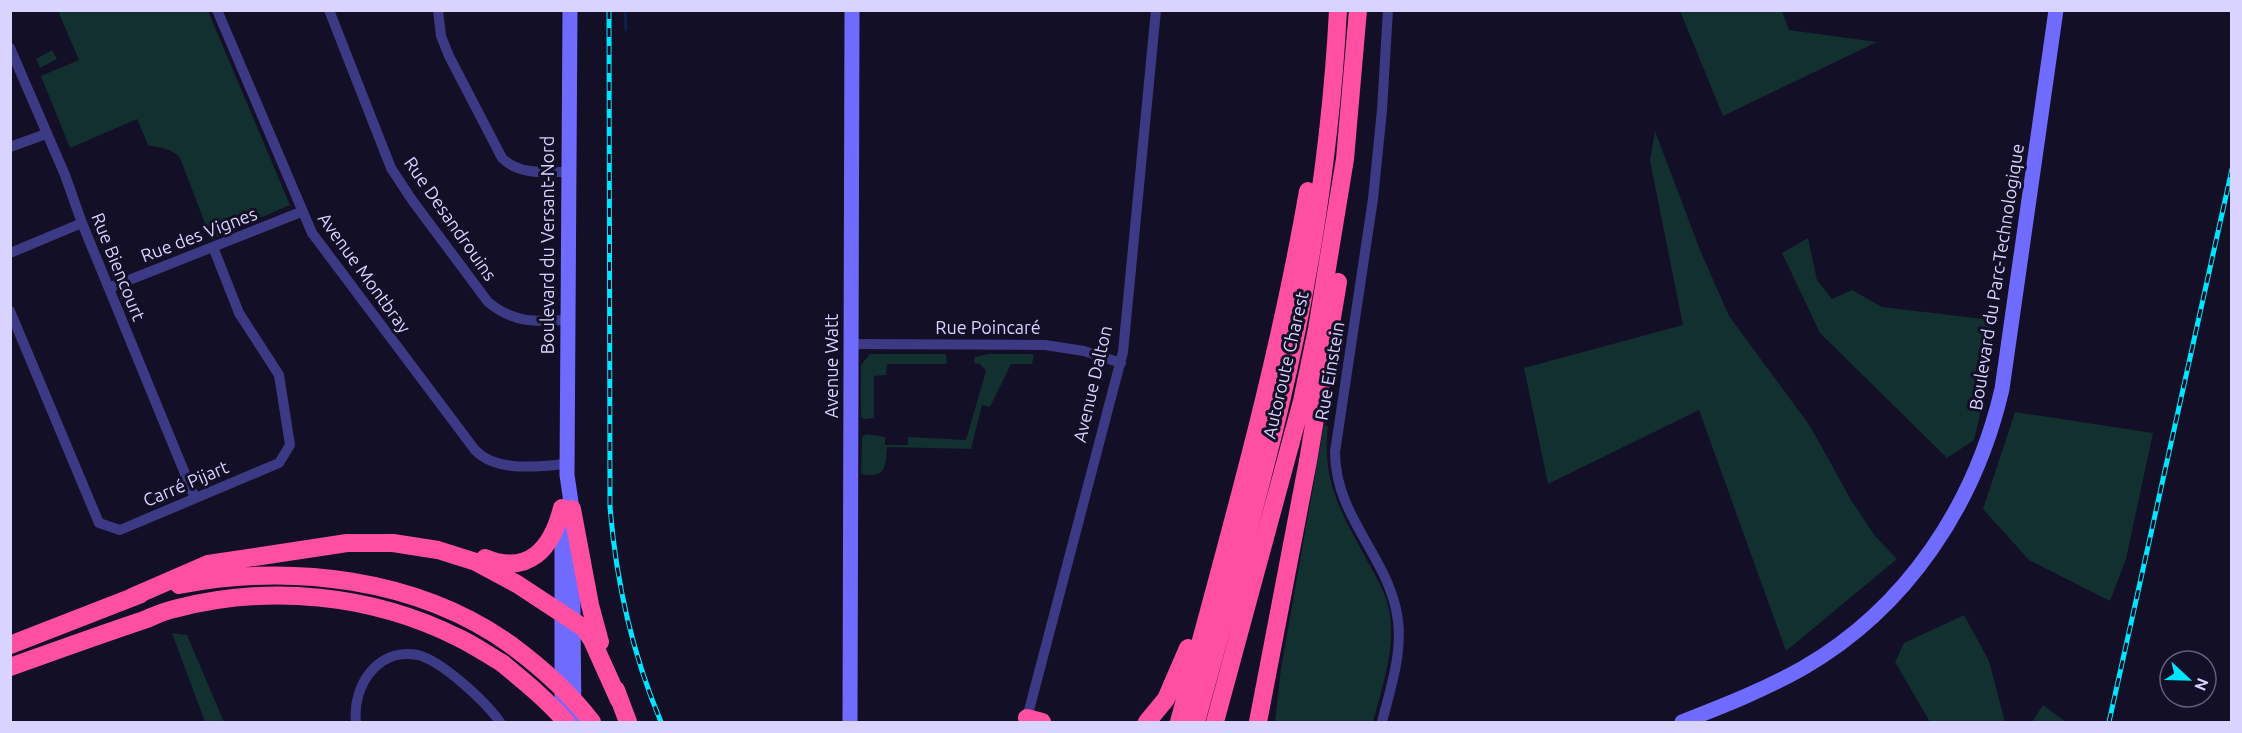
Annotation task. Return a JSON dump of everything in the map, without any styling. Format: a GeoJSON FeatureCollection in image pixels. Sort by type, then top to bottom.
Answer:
{"type":"FeatureCollection","features":[{"type":"Feature","properties":{"kind":"highway","name":"Autoroute Charest"},"geometry":{"type":"LineString","coordinates":[[1215,723],[1302,401],[1334,234],[1351,110],[1359,10]]}},
{"type":"Feature","properties":{"kind":"highway","name":"Autoroute Charest"},"geometry":{"type":"LineString","coordinates":[[1196,723],[1273,432],[1300,313],[1326,144],[1338,13]]}},
{"type":"Feature","properties":{"kind":"highway"},"geometry":{"type":"LineString","coordinates":[[1179,723],[1236,507],[1287,298],[1307,194],[1321,93],[1338,13]]}},
{"type":"Feature","properties":{"kind":"highway"},"geometry":{"type":"LineString","coordinates":[[1258,723],[1341,263],[1351,186],[1351,110]]}},
{"type":"Feature","properties":{"kind":"highway"},"geometry":{"type":"LineString","coordinates":[[1228,723],[1291,464],[1302,401]]}},
{"type":"Feature","properties":{"kind":"highway"},"geometry":{"type":"LineString","coordinates":[[1147,723],[1161,708],[1176,680],[1236,507]]}},
{"type":"Feature","properties":{"kind":"highway"},"geometry":{"type":"LineString","coordinates":[[10,645],[208,564],[347,543],[439,544],[499,563],[516,564],[532,558],[543,548],[567,508]]}},
{"type":"Feature","properties":{"kind":"highway"},"geometry":{"type":"LineString","coordinates":[[567,508],[593,618],[628,723]]}},
{"type":"Feature","properties":{"kind":"highway"},"geometry":{"type":"LineString","coordinates":[[406,544],[438,550],[476,562],[517,584],[568,618],[590,635],[620,700]]}},
{"type":"Feature","properties":{"kind":"highway"},"geometry":{"type":"LineString","coordinates":[[132,597],[198,581],[254,576],[319,577],[363,584],[424,600],[471,620],[537,664],[561,686],[592,723]]}},
{"type":"Feature","properties":{"kind":"highway"},"geometry":{"type":"LineString","coordinates":[[10,667],[172,609],[260,596],[309,596],[361,603],[418,621],[459,638],[502,663],[553,707],[564,723]]}},
{"type":"Feature","properties":{"kind":"highway"},"geometry":{"type":"LineString","coordinates":[[1268,723],[1280,608]]}},
{"type":"Feature","properties":{"kind":"highway"},"geometry":{"type":"LineString","coordinates":[[10,677],[62,656],[120,627]]}},
{"type":"Feature","properties":{"kind":"street","name":"Rue Desandrouins"},"geometry":{"type":"LineString","coordinates":[[328,10],[391,168],[488,302],[502,314],[516,319],[546,322],[566,320]]}},
{"type":"Feature","properties":{"kind":"street"},"geometry":{"type":"LineString","coordinates":[[438,10],[441,36],[449,56],[502,158],[511,167],[523,170],[568,172]]}},
{"type":"Feature","properties":{"kind":"street","name":"Boulevard du Versant-Nord"},"geometry":{"type":"LineString","coordinates":[[564,723],[568,618],[566,320],[570,10]]}},
{"type":"Feature","properties":{"kind":"street","name":"Avenue Watt"},"geometry":{"type":"LineString","coordinates":[[850,723],[852,10]]}},
{"type":"Feature","properties":{"kind":"street","name":"Avenue Dalton"},"geometry":{"type":"LineString","coordinates":[[1032,721],[1121,363],[1156,10]]}},
{"type":"Feature","properties":{"kind":"street","name":"Rue Einstein"},"geometry":{"type":"LineString","coordinates":[[1382,723],[1397,658],[1399,634],[1397,610],[1386,578],[1353,520],[1341,493],[1336,472],[1335,452],[1373,199],[1382,110],[1388,10]]}},
{"type":"Feature","properties":{"kind":"street","name":"Boulevard du Parc-Technologique"},"geometry":{"type":"LineString","coordinates":[[1682,723],[1775,683],[1814,661],[1863,626],[1926,559],[1963,500],[1988,442],[2002,389],[2056,10]]}},
{"type":"Feature","properties":{"kind":"street","name":"Avenue Montbray"},"geometry":{"type":"LineString","coordinates":[[217,11],[301,212],[312,233],[478,454],[501,464],[567,464]]}},
{"type":"Feature","properties":{"kind":"street","name":"Rue Biencourt"},"geometry":{"type":"LineString","coordinates":[[10,48],[65,175],[82,223],[195,498]]}},
{"type":"Feature","properties":{"kind":"street"},"geometry":{"type":"LineString","coordinates":[[10,147],[46,134]]}},
{"type":"Feature","properties":{"kind":"street","name":"Rue des Vignes"},"geometry":{"type":"LineString","coordinates":[[109,288],[301,212]]}},
{"type":"Feature","properties":{"kind":"street"},"geometry":{"type":"LineString","coordinates":[[10,253],[82,223]]}},
{"type":"Feature","properties":{"kind":"street","name":"Carré Pijart"},"geometry":{"type":"LineString","coordinates":[[10,311],[99,523],[120,530],[279,463],[290,446],[279,375],[239,313],[213,247]]}},
{"type":"Feature","properties":{"kind":"street","name":"Rue Poincaré"},"geometry":{"type":"LineString","coordinates":[[852,344],[1044,345],[1084,351],[1121,363]]}},
{"type":"Feature","properties":{"kind":"street","name":"Boulevard du Versant-Nord"},"geometry":{"type":"LineString","coordinates":[[568,618],[574,723]]}},
{"type":"Feature","properties":{"kind":"street"},"geometry":{"type":"LineString","coordinates":[[356,723],[354,708],[360,688],[370,670],[384,661],[400,656],[417,655],[444,667],[492,712],[500,723]]}},
{"type":"Feature","properties":{"kind":"green space"},"geometry":{"type":"Polygon","coordinates":[[[58,11],[208,11],[290,205],[211,239],[180,158],[170,150],[148,145],[137,119],[70,148],[41,76],[79,60],[58,11]]]}},
{"type":"Feature","properties":{"kind":"green space"},"geometry":{"type":"Polygon","coordinates":[[[1680,11],[1782,11],[1789,30],[1877,42],[1723,116],[1680,11]]]}},
{"type":"Feature","properties":{"kind":"green space"},"geometry":{"type":"Polygon","coordinates":[[[52,50],[57,59],[40,68],[36,59],[52,50]]]}},
{"type":"Feature","properties":{"kind":"green space"},"geometry":{"type":"Polygon","coordinates":[[[1655,131],[1700,250],[1729,316],[1810,426],[1851,500],[1875,536],[1897,559],[1786,651],[1699,410],[1548,484],[1524,368],[1683,325],[1650,161],[1655,131]]]}},
{"type":"Feature","properties":{"kind":"green space"},"geometry":{"type":"Polygon","coordinates":[[[1808,238],[1817,280],[1832,299],[1852,290],[1882,307],[1992,320],[1989,376],[1974,440],[1947,458],[1820,333],[1782,253],[1808,238]]]}},
{"type":"Feature","properties":{"kind":"green space"},"geometry":{"type":"Polygon","coordinates":[[[870,354],[946,354],[947,362],[945,364],[887,364],[886,375],[874,376],[874,418],[864,419],[861,417],[861,365],[870,354]]]}},
{"type":"Feature","properties":{"kind":"green space"},"geometry":{"type":"Polygon","coordinates":[[[988,354],[1034,354],[1032,364],[1011,364],[990,407],[982,405],[971,449],[887,447],[883,470],[876,475],[861,474],[862,437],[866,434],[885,437],[885,445],[908,445],[908,437],[966,440],[986,371],[980,364],[974,363],[975,357],[988,354]]]}},
{"type":"Feature","properties":{"kind":"green space"},"geometry":{"type":"Polygon","coordinates":[[[2015,412],[2153,433],[2126,559],[2110,601],[2029,560],[1983,509],[2015,412]]]}},
{"type":"Feature","properties":{"kind":"green space"},"geometry":{"type":"Polygon","coordinates":[[[1324,425],[1328,426],[1328,465],[1336,498],[1379,582],[1389,607],[1391,642],[1389,656],[1373,722],[1275,722],[1281,668],[1324,425]]]}},
{"type":"Feature","properties":{"kind":"green space"},"geometry":{"type":"Polygon","coordinates":[[[1964,615],[1989,661],[2005,722],[1930,722],[1895,662],[1904,643],[1964,615]]]}},
{"type":"Feature","properties":{"kind":"green space"},"geometry":{"type":"Polygon","coordinates":[[[172,633],[187,635],[224,722],[205,722],[172,633]]]}},
{"type":"Feature","properties":{"kind":"green space"},"geometry":{"type":"Polygon","coordinates":[[[2043,705],[2066,722],[2032,722],[2043,705]]]}},
{"type":"Feature","properties":{"kind":"waterway"},"geometry":{"type":"LineString","coordinates":[[625,10],[626,30]]}},
{"type":"Feature","properties":{"kind":"railway"},"geometry":{"type":"LineString","coordinates":[[609,10],[610,507],[616,562],[627,616],[642,670],[661,722]]}},
{"type":"Feature","properties":{"kind":"railway"},"geometry":{"type":"LineString","coordinates":[[2109,722],[2232,169]]}}]}
